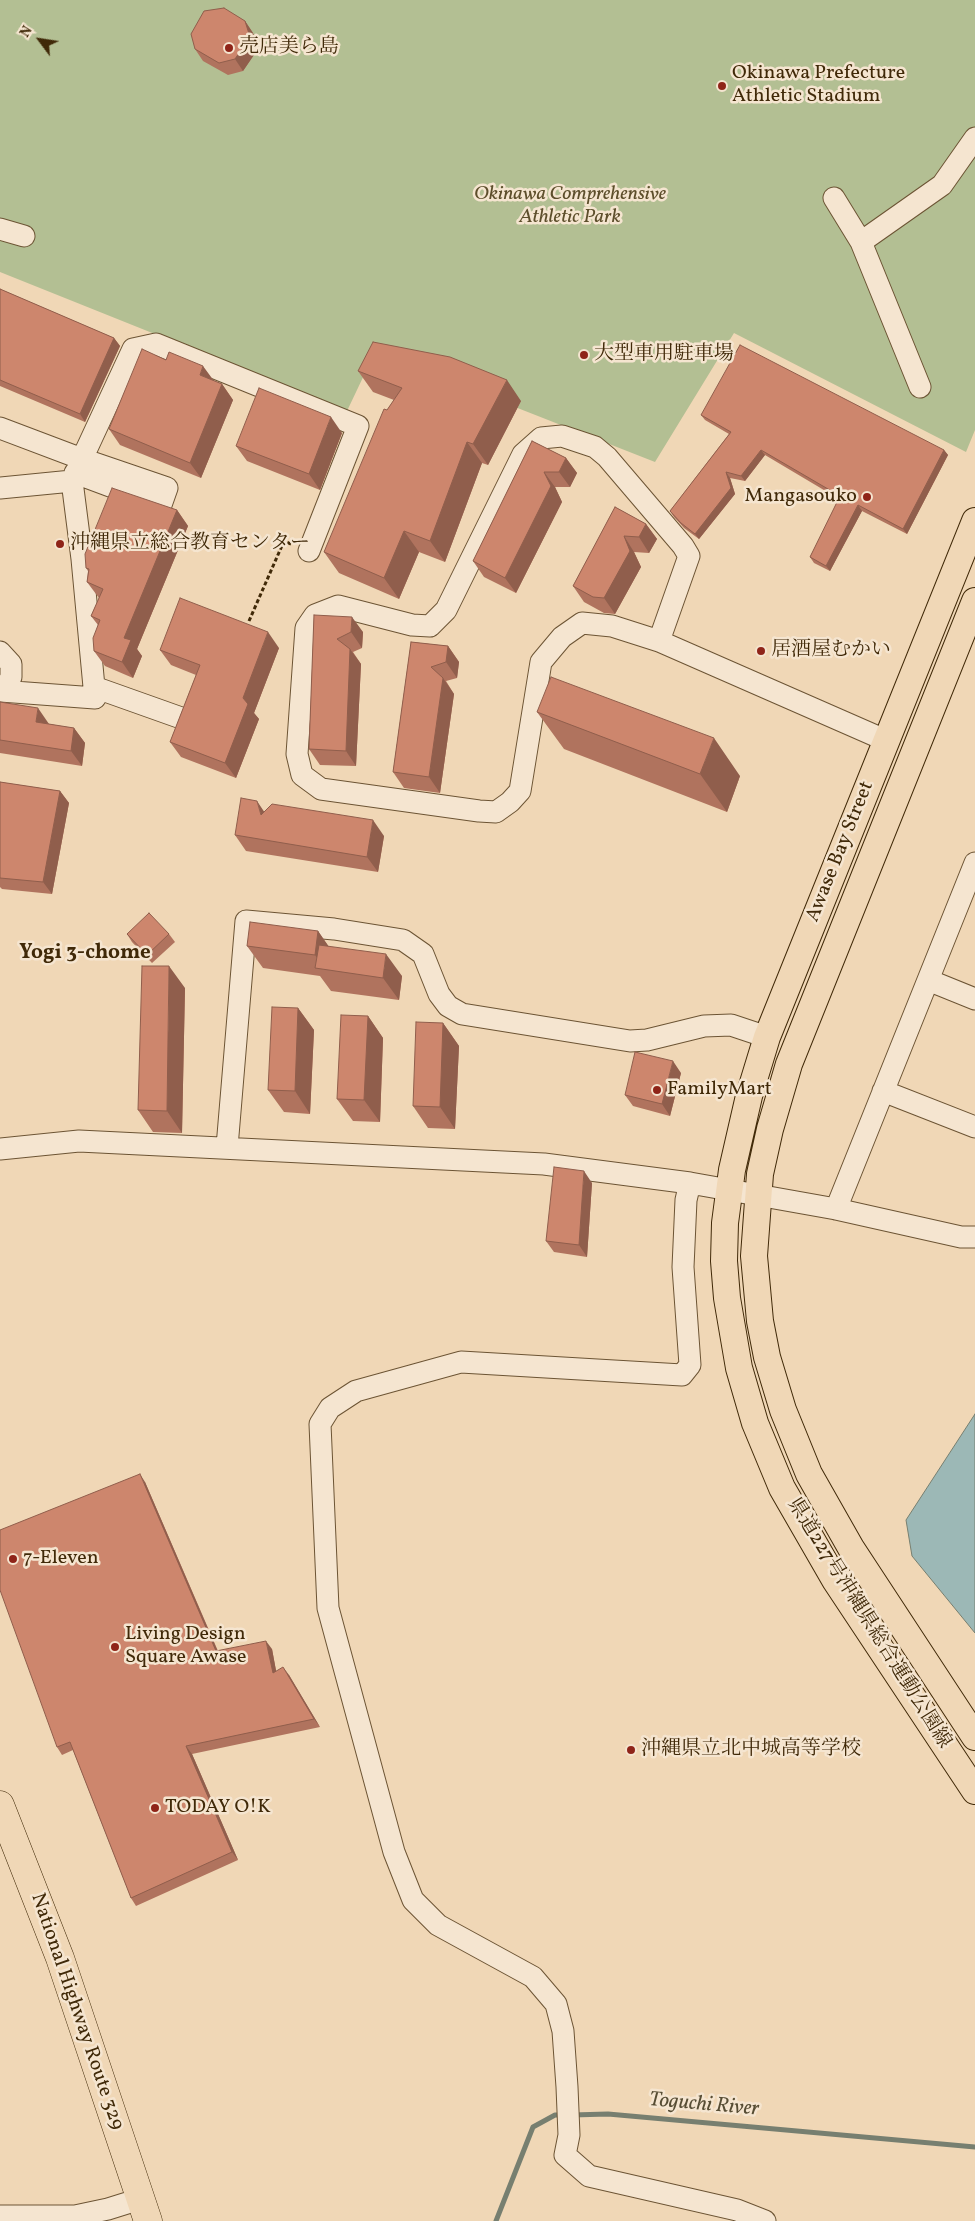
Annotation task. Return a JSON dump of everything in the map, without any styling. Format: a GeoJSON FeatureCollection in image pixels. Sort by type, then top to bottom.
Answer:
{"type":"FeatureCollection","features":[{"type":"Feature","properties":{"kind":"highway","name":"National Highway Route 329"},"geometry":{"type":"LineString","coordinates":[[0,1805],[60,1958],[144,2210]]}},
{"type":"Feature","properties":{"kind":"main road","name":"Awase Bay Street"},"geometry":{"type":"LineString","coordinates":[[728,1190],[744,1114],[767,1037],[885,740],[975,521]]}},
{"type":"Feature","properties":{"kind":"main road","name":"Awase Bay Street"},"geometry":{"type":"LineString","coordinates":[[757,1195],[770,1129],[789,1064],[975,601]]}},
{"type":"Feature","properties":{"kind":"main road","name":"県道227号沖縄県総合運動公園線"},"geometry":{"type":"LineString","coordinates":[[728,1190],[724,1262],[727,1298],[739,1368],[755,1423],[782,1488],[808,1534],[975,1791]]}},
{"type":"Feature","properties":{"kind":"main road","name":"県道227号沖縄県総合運動公園線"},"geometry":{"type":"LineString","coordinates":[[757,1195],[754,1249],[756,1285],[767,1356],[783,1410],[809,1474],[829,1511],[975,1737]]}},
{"type":"Feature","properties":{"kind":"street"},"geometry":{"type":"LineString","coordinates":[[861,242],[942,185],[975,138]]}},
{"type":"Feature","properties":{"kind":"street"},"geometry":{"type":"LineString","coordinates":[[834,198],[861,242],[920,387]]}},
{"type":"Feature","properties":{"kind":"street"},"geometry":{"type":"LineString","coordinates":[[0,229],[24,236]]}},
{"type":"Feature","properties":{"kind":"street"},"geometry":{"type":"LineString","coordinates":[[0,652],[11,664],[11,677],[2,690],[95,698],[76,471],[133,349],[156,344],[358,426],[309,551]]}},
{"type":"Feature","properties":{"kind":"street"},"geometry":{"type":"LineString","coordinates":[[0,428],[76,471]]}},
{"type":"Feature","properties":{"kind":"street"},"geometry":{"type":"LineString","coordinates":[[659,642],[689,556],[683,546],[607,457],[595,448],[562,436],[541,438],[523,454],[446,610],[430,626],[412,625],[338,606],[315,615],[306,628],[297,754],[302,775],[321,789],[496,812],[510,802],[520,791],[542,662],[562,637],[582,623],[612,626],[659,642],[885,740]]}},
{"type":"Feature","properties":{"kind":"street"},"geometry":{"type":"LineString","coordinates":[[0,488],[76,471]]}},
{"type":"Feature","properties":{"kind":"street"},"geometry":{"type":"LineString","coordinates":[[94,687],[184,719]]}},
{"type":"Feature","properties":{"kind":"street"},"geometry":{"type":"LineString","coordinates":[[836,1209],[974,867]]}},
{"type":"Feature","properties":{"kind":"street"},"geometry":{"type":"LineString","coordinates":[[228,1147],[246,921],[334,929],[403,940],[423,954],[439,994],[448,1006],[462,1014],[630,1041],[647,1040],[688,1028],[722,1025],[731,1025],[767,1037]]}},
{"type":"Feature","properties":{"kind":"street"},"geometry":{"type":"LineString","coordinates":[[928,980],[975,999]]}},
{"type":"Feature","properties":{"kind":"street"},"geometry":{"type":"LineString","coordinates":[[883,1091],[975,1127]]}},
{"type":"Feature","properties":{"kind":"street"},"geometry":{"type":"LineString","coordinates":[[0,1149],[79,1141],[544,1164],[690,1183],[836,1209],[961,1237],[975,1237]]}},
{"type":"Feature","properties":{"kind":"street"},"geometry":{"type":"LineString","coordinates":[[690,1183],[686,1200],[683,1268],[690,1365],[682,1375],[461,1362],[356,1391],[330,1408],[320,1424],[328,1608],[394,1852],[413,1900],[438,1925],[533,1977],[556,2004],[563,2031],[567,2087],[569,2135],[565,2156],[588,2176],[738,2210],[765,2221]]}},
{"type":"Feature","properties":{"kind":"street"},"geometry":{"type":"LineString","coordinates":[[0,2216],[75,2216],[108,2209],[144,2210]]}},
{"type":"Feature","properties":{"kind":"path"},"geometry":{"type":"LineString","coordinates":[[249,621],[284,541],[309,551]]}},
{"type":"Feature","properties":{"kind":"green space","name":"Okinawa Comprehensive Athletic Park"},"geometry":{"type":"Polygon","coordinates":[[[0,0],[975,0],[975,430],[966,452],[734,333],[655,462],[375,352],[347,411],[0,272],[0,0]]]}},
{"type":"Feature","properties":{"kind":"water"},"geometry":{"type":"Polygon","coordinates":[[[975,1414],[975,1633],[912,1556],[906,1520],[975,1414]]]}},
{"type":"Feature","properties":{"kind":"building"},"geometry":{"type":"Polygon","coordinates":[[[224,8],[245,21],[250,37],[235,59],[219,63],[195,49],[191,34],[204,11],[224,8]]]}},
{"type":"Feature","properties":{"kind":"building"},"geometry":{"type":"Polygon","coordinates":[[[0,289],[114,338],[80,414],[0,380],[0,289]]]}},
{"type":"Feature","properties":{"kind":"building"},"geometry":{"type":"Polygon","coordinates":[[[373,342],[450,357],[507,380],[473,444],[467,442],[430,541],[404,531],[384,578],[324,552],[384,409],[387,410],[402,388],[358,371],[373,342]]]}},
{"type":"Feature","properties":{"kind":"building"},"geometry":{"type":"Polygon","coordinates":[[[740,345],[944,450],[903,529],[858,505],[826,566],[810,557],[840,496],[761,450],[741,476],[726,472],[731,488],[695,534],[670,511],[731,432],[701,415],[740,345]]]}},
{"type":"Feature","properties":{"kind":"building"},"geometry":{"type":"Polygon","coordinates":[[[142,349],[166,360],[169,352],[203,366],[200,375],[222,384],[190,463],[109,429],[142,349]]]}},
{"type":"Feature","properties":{"kind":"building"},"geometry":{"type":"Polygon","coordinates":[[[259,388],[331,417],[309,474],[236,446],[259,388]]]}},
{"type":"Feature","properties":{"kind":"building"},"geometry":{"type":"Polygon","coordinates":[[[532,441],[566,458],[559,472],[544,472],[551,486],[505,578],[473,561],[532,441]]]}},
{"type":"Feature","properties":{"kind":"building"},"geometry":{"type":"Polygon","coordinates":[[[112,488],[177,510],[124,638],[131,640],[122,662],[94,651],[93,638],[100,620],[91,616],[103,589],[87,582],[89,569],[86,568],[85,554],[112,488]]]}},
{"type":"Feature","properties":{"kind":"building"},"geometry":{"type":"Polygon","coordinates":[[[615,507],[646,524],[639,537],[624,536],[630,551],[604,598],[593,597],[573,586],[615,507]]]}},
{"type":"Feature","properties":{"kind":"building"},"geometry":{"type":"Polygon","coordinates":[[[180,598],[268,632],[243,698],[248,704],[225,763],[170,742],[200,665],[160,650],[180,598]]]}},
{"type":"Feature","properties":{"kind":"building"},"geometry":{"type":"Polygon","coordinates":[[[314,615],[352,617],[351,632],[337,639],[350,649],[346,751],[309,749],[314,615]]]}},
{"type":"Feature","properties":{"kind":"building"},"geometry":{"type":"Polygon","coordinates":[[[411,642],[448,646],[446,662],[431,667],[443,678],[429,777],[393,772],[411,642]]]}},
{"type":"Feature","properties":{"kind":"building"},"geometry":{"type":"Polygon","coordinates":[[[551,677],[714,738],[700,774],[537,712],[551,677]]]}},
{"type":"Feature","properties":{"kind":"building"},"geometry":{"type":"Polygon","coordinates":[[[0,702],[38,708],[36,722],[74,728],[71,751],[0,740],[0,702]]]}},
{"type":"Feature","properties":{"kind":"building"},"geometry":{"type":"Polygon","coordinates":[[[0,782],[60,791],[43,882],[0,878],[0,782]]]}},
{"type":"Feature","properties":{"kind":"building"},"geometry":{"type":"Polygon","coordinates":[[[241,798],[257,801],[261,815],[272,804],[373,820],[367,857],[235,835],[241,798]]]}},
{"type":"Feature","properties":{"kind":"building"},"geometry":{"type":"Polygon","coordinates":[[[149,913],[169,934],[147,955],[127,934],[149,913]]]}},
{"type":"Feature","properties":{"kind":"building"},"geometry":{"type":"Polygon","coordinates":[[[250,922],[318,931],[315,955],[247,946],[250,922]]]}},
{"type":"Feature","properties":{"kind":"building"},"geometry":{"type":"Polygon","coordinates":[[[319,945],[386,954],[383,978],[315,968],[319,945]]]}},
{"type":"Feature","properties":{"kind":"building"},"geometry":{"type":"Polygon","coordinates":[[[142,966],[169,966],[167,1111],[138,1110],[142,966]]]}},
{"type":"Feature","properties":{"kind":"building"},"geometry":{"type":"Polygon","coordinates":[[[272,1007],[298,1008],[295,1091],[268,1090],[272,1007]]]}},
{"type":"Feature","properties":{"kind":"building"},"geometry":{"type":"Polygon","coordinates":[[[341,1015],[368,1016],[364,1100],[337,1099],[341,1015]]]}},
{"type":"Feature","properties":{"kind":"building"},"geometry":{"type":"Polygon","coordinates":[[[416,1022],[443,1023],[440,1107],[413,1106],[416,1022]]]}},
{"type":"Feature","properties":{"kind":"building"},"geometry":{"type":"Polygon","coordinates":[[[635,1052],[673,1061],[662,1104],[625,1095],[635,1052]]]}},
{"type":"Feature","properties":{"kind":"building"},"geometry":{"type":"Polygon","coordinates":[[[554,1167],[584,1171],[579,1245],[546,1241],[554,1167]]]}},
{"type":"Feature","properties":{"kind":"building"},"geometry":{"type":"Polygon","coordinates":[[[140,1474],[216,1651],[266,1641],[273,1673],[283,1667],[314,1719],[186,1746],[232,1852],[131,1898],[70,1742],[57,1747],[0,1590],[0,1530],[140,1474]]]}},
{"type":"Feature","properties":{"kind":"waterway","name":"Toguchi River"},"geometry":{"type":"LineString","coordinates":[[572,2115],[608,2114],[975,2147]]}},
{"type":"Feature","properties":{"kind":"waterway","name":"Toguchi River"},"geometry":{"type":"LineString","coordinates":[[496,2221],[533,2127],[555,2115],[564,2115]]}},
{"type":"Feature","properties":{"kind":"place","name":"売店美ら島"},"geometry":{"type":"Point","coordinates":[229,48]}},
{"type":"Feature","properties":{"kind":"place","name":"Okinawa Prefecture Athletic Stadium"},"geometry":{"type":"Point","coordinates":[722,86]}},
{"type":"Feature","properties":{"kind":"place","name":"大型車用駐車場"},"geometry":{"type":"Point","coordinates":[584,355]}},
{"type":"Feature","properties":{"kind":"place","name":"Mangasouko"},"geometry":{"type":"Point","coordinates":[867,497]}},
{"type":"Feature","properties":{"kind":"place","name":"沖縄県立総合教育センター"},"geometry":{"type":"Point","coordinates":[60,544]}},
{"type":"Feature","properties":{"kind":"place","name":"居酒屋むかい"},"geometry":{"type":"Point","coordinates":[761,651]}},
{"type":"Feature","properties":{"kind":"place","name":"FamilyMart"},"geometry":{"type":"Point","coordinates":[657,1090]}},
{"type":"Feature","properties":{"kind":"place","name":"7-Eleven"},"geometry":{"type":"Point","coordinates":[13,1559]}},
{"type":"Feature","properties":{"kind":"place","name":"Living Design Square Awase"},"geometry":{"type":"Point","coordinates":[115,1647]}},
{"type":"Feature","properties":{"kind":"place","name":"沖縄県立北中城高等学校"},"geometry":{"type":"Point","coordinates":[631,1750]}},
{"type":"Feature","properties":{"kind":"place","name":"TODAY O!K"},"geometry":{"type":"Point","coordinates":[155,1808]}},
{"type":"Feature","properties":{"kind":"district","name":"Yogi 3-chome"},"geometry":{"type":"Point","coordinates":[85,954]}}]}
